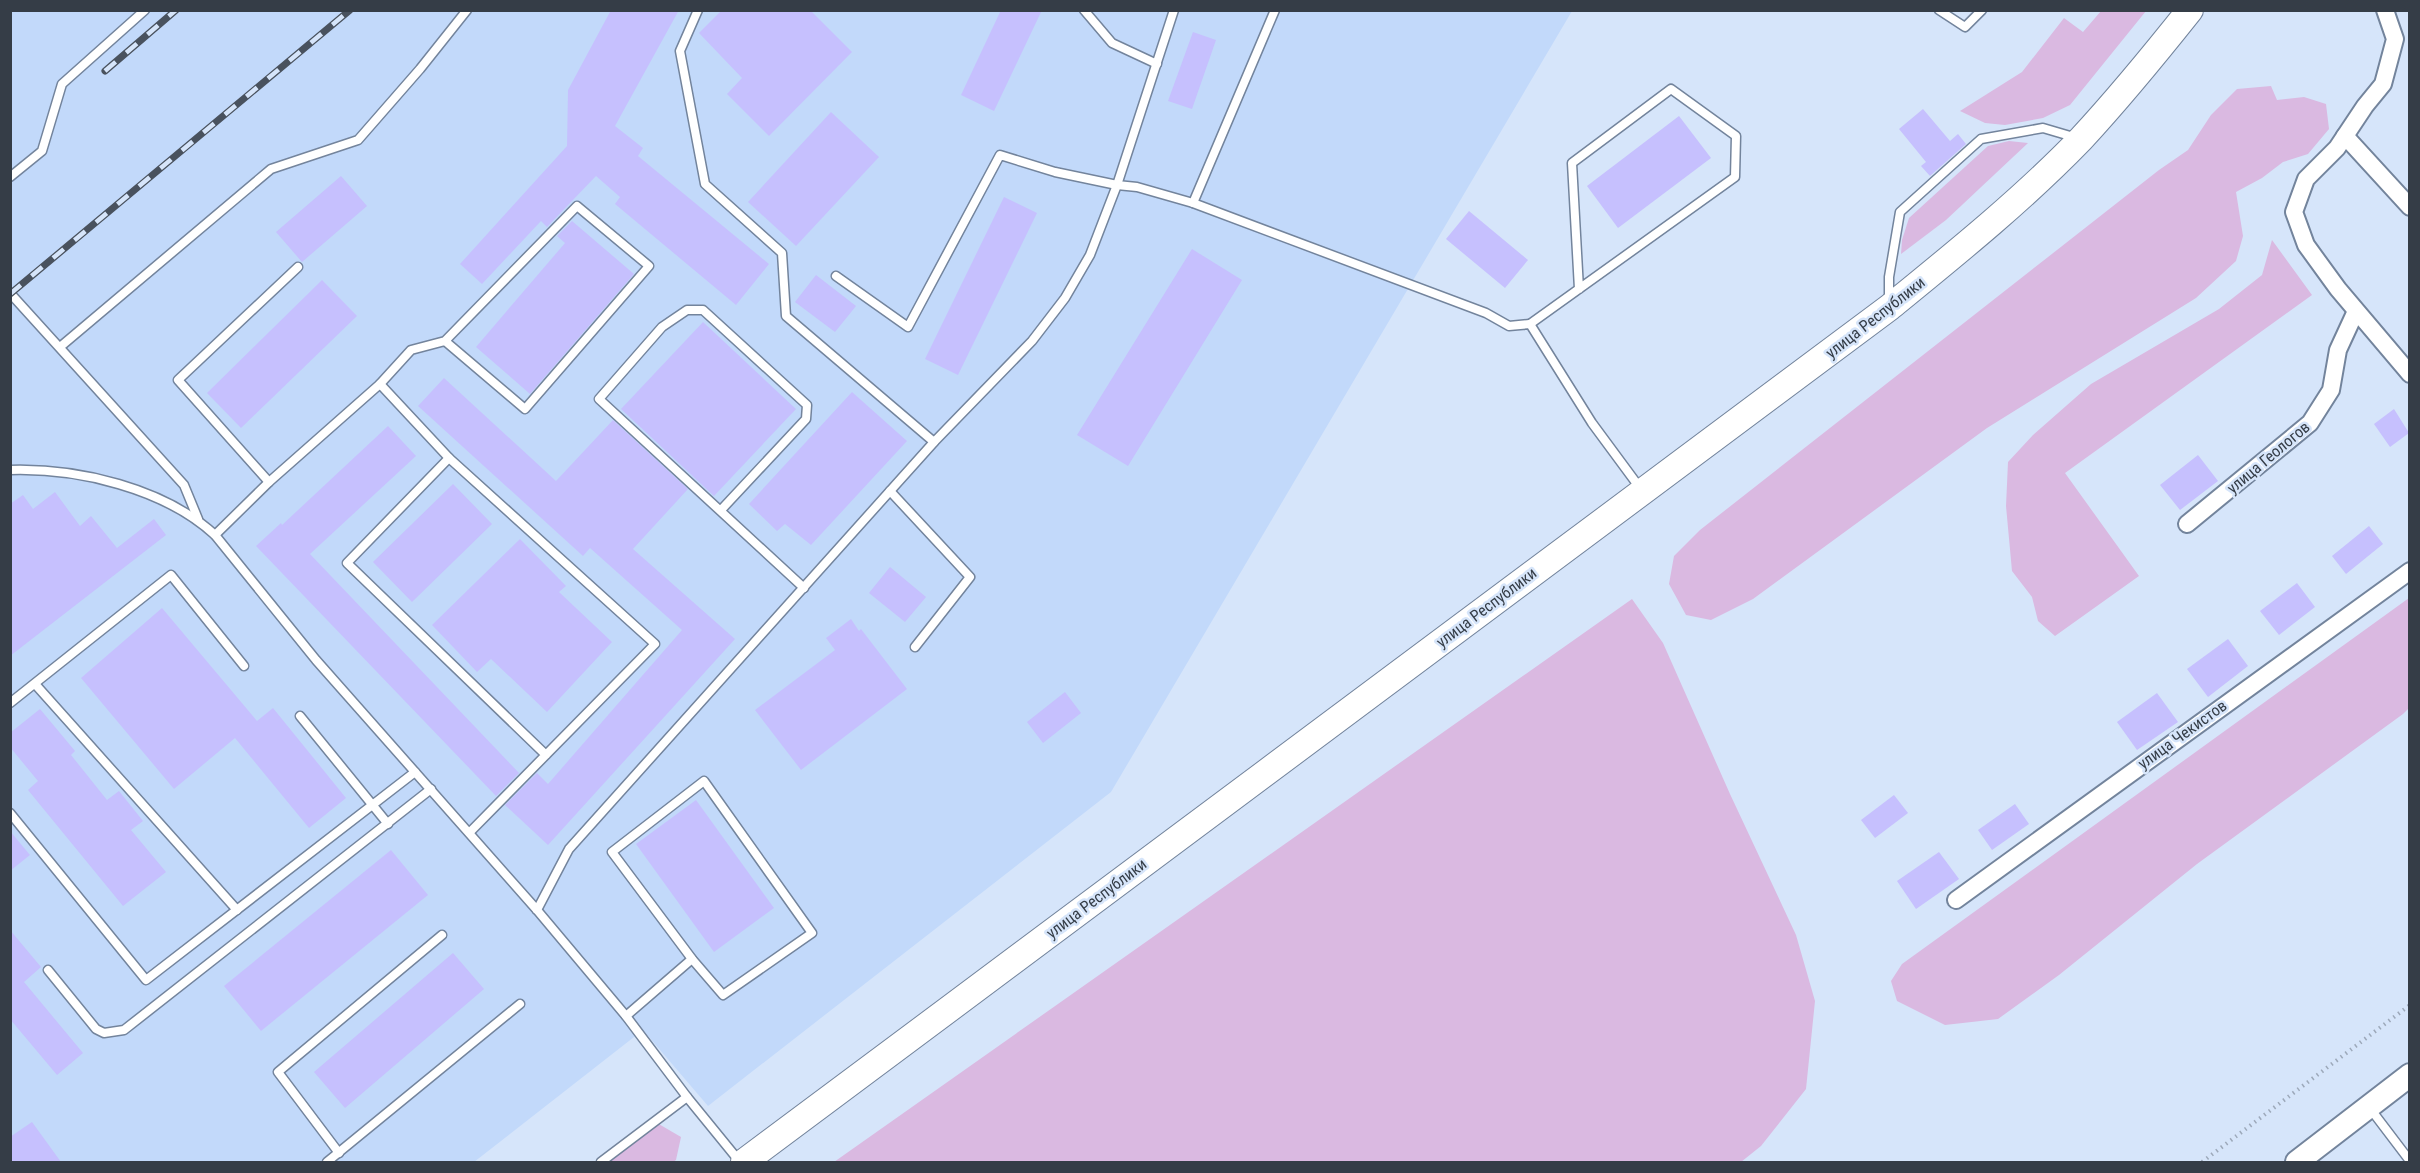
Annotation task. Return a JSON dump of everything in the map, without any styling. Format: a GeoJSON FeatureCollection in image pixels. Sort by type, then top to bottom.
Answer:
{"type":"FeatureCollection","features":[{"type":"Feature","properties":{"kind":"main road","name":"улица Республики"},"geometry":{"type":"LineString","coordinates":[[742,1162],[1890,307],[1972,239],[2080,139],[2190,10]]}},
{"type":"Feature","properties":{"kind":"main road"},"geometry":{"type":"LineString","coordinates":[[2296,1162],[2409,1075]]}},
{"type":"Feature","properties":{"kind":"street"},"geometry":{"type":"LineString","coordinates":[[2385,10],[2395,39],[2383,84],[2337,148],[2306,179],[2294,212],[2306,245],[2356,311],[2409,374]]}},
{"type":"Feature","properties":{"kind":"street"},"geometry":{"type":"LineString","coordinates":[[2345,136],[2409,207]]}},
{"type":"Feature","properties":{"kind":"street","name":"улица Геологов"},"geometry":{"type":"LineString","coordinates":[[2187,524],[2310,423],[2331,390],[2338,350],[2356,311]]}},
{"type":"Feature","properties":{"kind":"street","name":"улица Чекистов"},"geometry":{"type":"LineString","coordinates":[[1956,900],[2409,571]]}},
{"type":"Feature","properties":{"kind":"lane"},"geometry":{"type":"LineString","coordinates":[[10,177],[42,151],[62,84],[145,10]]}},
{"type":"Feature","properties":{"kind":"lane"},"geometry":{"type":"LineString","coordinates":[[60,348],[271,170],[358,140],[420,69],[467,10]]}},
{"type":"Feature","properties":{"kind":"lane"},"geometry":{"type":"LineString","coordinates":[[698,10],[680,51],[705,184],[782,253],[786,316],[934,442]]}},
{"type":"Feature","properties":{"kind":"lane"},"geometry":{"type":"LineString","coordinates":[[1084,10],[1112,43],[1156,64]]}},
{"type":"Feature","properties":{"kind":"lane"},"geometry":{"type":"LineString","coordinates":[[537,910],[569,849],[934,442],[1032,341],[1065,298],[1090,255],[1117,185],[1174,10]]}},
{"type":"Feature","properties":{"kind":"lane"},"geometry":{"type":"LineString","coordinates":[[1193,203],[1275,10]]}},
{"type":"Feature","properties":{"kind":"lane"},"geometry":{"type":"LineString","coordinates":[[1939,10],[1965,27],[1982,10]]}},
{"type":"Feature","properties":{"kind":"lane"},"geometry":{"type":"LineString","coordinates":[[836,276],[908,327],[1000,155],[1055,172],[1137,187],[1193,203],[1486,313],[1509,326],[1530,324],[1579,289],[1735,177],[1736,136],[1671,89],[1572,163],[1579,289]]}},
{"type":"Feature","properties":{"kind":"lane"},"geometry":{"type":"LineString","coordinates":[[1890,307],[1889,277],[1900,212],[1981,139],[2043,128],[2080,139]]}},
{"type":"Feature","properties":{"kind":"lane"},"geometry":{"type":"LineString","coordinates":[[215,535],[269,482],[380,384],[411,350],[445,341],[577,206],[649,266],[525,409],[445,341]]}},
{"type":"Feature","properties":{"kind":"lane"},"geometry":{"type":"LineString","coordinates":[[269,482],[178,380],[298,267]]}},
{"type":"Feature","properties":{"kind":"lane"},"geometry":{"type":"LineString","coordinates":[[10,293],[184,485],[198,519]]}},
{"type":"Feature","properties":{"kind":"lane"},"geometry":{"type":"LineString","coordinates":[[721,510],[806,419],[807,405],[703,310],[687,310],[662,327],[599,399],[804,588]]}},
{"type":"Feature","properties":{"kind":"lane"},"geometry":{"type":"LineString","coordinates":[[1530,324],[1592,423],[1642,491]]}},
{"type":"Feature","properties":{"kind":"lane"},"geometry":{"type":"LineString","coordinates":[[380,384],[449,458],[655,644],[470,832]]}},
{"type":"Feature","properties":{"kind":"lane"},"geometry":{"type":"LineString","coordinates":[[449,458],[347,563],[546,755]]}},
{"type":"Feature","properties":{"kind":"lane"},"geometry":{"type":"LineString","coordinates":[[10,470],[39,469],[102,479],[153,497],[198,519],[215,535],[316,660],[537,910],[626,1016],[687,1097],[742,1162]]}},
{"type":"Feature","properties":{"kind":"lane"},"geometry":{"type":"LineString","coordinates":[[890,491],[970,577],[915,646]]}},
{"type":"Feature","properties":{"kind":"lane"},"geometry":{"type":"LineString","coordinates":[[10,703],[171,575],[244,666]]}},
{"type":"Feature","properties":{"kind":"lane"},"geometry":{"type":"LineString","coordinates":[[35,684],[237,910]]}},
{"type":"Feature","properties":{"kind":"lane"},"geometry":{"type":"LineString","coordinates":[[300,716],[388,824]]}},
{"type":"Feature","properties":{"kind":"lane"},"geometry":{"type":"LineString","coordinates":[[10,813],[146,980],[415,772]]}},
{"type":"Feature","properties":{"kind":"lane"},"geometry":{"type":"LineString","coordinates":[[705,781],[812,933],[723,995],[692,959],[612,852],[705,781]]}},
{"type":"Feature","properties":{"kind":"lane"},"geometry":{"type":"LineString","coordinates":[[48,970],[96,1029],[104,1032],[124,1030],[431,789]]}},
{"type":"Feature","properties":{"kind":"lane"},"geometry":{"type":"LineString","coordinates":[[339,1153],[278,1072],[442,935]]}},
{"type":"Feature","properties":{"kind":"lane"},"geometry":{"type":"LineString","coordinates":[[626,1016],[692,959]]}},
{"type":"Feature","properties":{"kind":"lane"},"geometry":{"type":"LineString","coordinates":[[327,1162],[520,1004]]}},
{"type":"Feature","properties":{"kind":"lane"},"geometry":{"type":"LineString","coordinates":[[601,1162],[687,1097]]}},
{"type":"Feature","properties":{"kind":"lane"},"geometry":{"type":"LineString","coordinates":[[2369,1106],[2409,1161]]}},
{"type":"Feature","properties":{"kind":"path"},"geometry":{"type":"LineString","coordinates":[[2202,1162],[2409,1005]]}},
{"type":"Feature","properties":{"kind":"shaded area"},"geometry":{"type":"Polygon","coordinates":[[[10,11],[1572,11],[1111,792],[708,1106],[643,1030],[474,1162],[11,1162],[10,11]]]}},
{"type":"Feature","properties":{"kind":"shaded area"},"geometry":{"type":"Polygon","coordinates":[[[2101,11],[2146,11],[2070,105],[2043,118],[2005,125],[1985,123],[1960,111],[2022,72],[2064,18],[2083,32],[2101,11]]]}},
{"type":"Feature","properties":{"kind":"shaded area"},"geometry":{"type":"Polygon","coordinates":[[[2271,86],[2277,100],[2304,97],[2326,104],[2329,129],[2308,154],[2283,162],[2262,178],[2236,192],[2243,236],[2236,261],[2196,298],[1987,428],[1753,599],[1711,620],[1686,615],[1669,584],[1674,556],[1700,530],[2159,170],[2188,150],[2211,115],[2237,89],[2271,86]]]}},
{"type":"Feature","properties":{"kind":"shaded area"},"geometry":{"type":"Polygon","coordinates":[[[2009,141],[2028,143],[1946,220],[1901,254],[1902,240],[1909,218],[1988,146],[2009,141]]]}},
{"type":"Feature","properties":{"kind":"shaded area"},"geometry":{"type":"Polygon","coordinates":[[[2272,240],[2312,295],[2065,473],[2139,576],[2055,636],[2038,621],[2032,597],[2012,571],[2006,506],[2008,462],[2033,435],[2091,384],[2219,309],[2262,275],[2272,240]]]}},
{"type":"Feature","properties":{"kind":"shaded area"},"geometry":{"type":"Polygon","coordinates":[[[2409,598],[2409,708],[2403,714],[2197,864],[2059,975],[1998,1019],[1945,1025],[1897,1001],[1891,981],[1902,964],[2409,598]]]}},
{"type":"Feature","properties":{"kind":"shaded area"},"geometry":{"type":"Polygon","coordinates":[[[1632,599],[1663,643],[1796,935],[1815,1001],[1806,1089],[1761,1146],[1741,1162],[834,1162],[1632,599]]]}},
{"type":"Feature","properties":{"kind":"shaded area"},"geometry":{"type":"Polygon","coordinates":[[[657,1123],[681,1137],[676,1160],[673,1162],[603,1162],[657,1123]]]}},
{"type":"Feature","properties":{"kind":"building"},"geometry":{"type":"Polygon","coordinates":[[[611,10],[679,10],[615,126],[643,148],[638,156],[769,264],[736,305],[615,204],[620,197],[596,176],[547,227],[541,221],[482,284],[460,264],[567,146],[568,90],[611,10]]]}},
{"type":"Feature","properties":{"kind":"building"},"geometry":{"type":"Polygon","coordinates":[[[722,10],[810,10],[852,52],[769,136],[727,94],[742,78],[699,33],[722,10]]]}},
{"type":"Feature","properties":{"kind":"building"},"geometry":{"type":"Polygon","coordinates":[[[1001,10],[1042,10],[994,111],[961,95],[1001,10]]]}},
{"type":"Feature","properties":{"kind":"building"},"geometry":{"type":"Polygon","coordinates":[[[1193,32],[1216,40],[1192,109],[1168,101],[1193,32]]]}},
{"type":"Feature","properties":{"kind":"building"},"geometry":{"type":"Polygon","coordinates":[[[1923,109],[1950,141],[1958,134],[1966,144],[1930,176],[1921,166],[1926,162],[1899,129],[1923,109]]]}},
{"type":"Feature","properties":{"kind":"building"},"geometry":{"type":"Polygon","coordinates":[[[831,112],[879,157],[796,246],[748,202],[831,112]]]}},
{"type":"Feature","properties":{"kind":"building"},"geometry":{"type":"Polygon","coordinates":[[[1679,116],[1711,158],[1618,228],[1587,186],[1679,116]]]}},
{"type":"Feature","properties":{"kind":"building"},"geometry":{"type":"Polygon","coordinates":[[[341,176],[367,206],[302,262],[276,232],[341,176]]]}},
{"type":"Feature","properties":{"kind":"building"},"geometry":{"type":"Polygon","coordinates":[[[1004,197],[1037,213],[958,375],[925,359],[1004,197]]]}},
{"type":"Feature","properties":{"kind":"building"},"geometry":{"type":"Polygon","coordinates":[[[1469,211],[1528,260],[1505,288],[1446,239],[1469,211]]]}},
{"type":"Feature","properties":{"kind":"building"},"geometry":{"type":"Polygon","coordinates":[[[572,221],[634,274],[530,394],[476,347],[565,243],[557,236],[572,221]]]}},
{"type":"Feature","properties":{"kind":"building"},"geometry":{"type":"Polygon","coordinates":[[[1192,249],[1242,280],[1128,466],[1077,435],[1192,249]]]}},
{"type":"Feature","properties":{"kind":"building"},"geometry":{"type":"Polygon","coordinates":[[[816,275],[856,306],[835,332],[795,302],[816,275]]]}},
{"type":"Feature","properties":{"kind":"building"},"geometry":{"type":"Polygon","coordinates":[[[322,280],[357,316],[241,428],[207,393],[322,280]]]}},
{"type":"Feature","properties":{"kind":"building"},"geometry":{"type":"Polygon","coordinates":[[[703,322],[796,409],[714,496],[621,409],[703,322]]]}},
{"type":"Feature","properties":{"kind":"building"},"geometry":{"type":"Polygon","coordinates":[[[444,378],[556,481],[613,420],[688,489],[633,549],[735,639],[548,845],[505,805],[537,773],[548,784],[682,630],[590,548],[583,556],[418,406],[444,378]]]}},
{"type":"Feature","properties":{"kind":"building"},"geometry":{"type":"Polygon","coordinates":[[[852,392],[907,441],[811,545],[785,524],[777,531],[749,504],[852,392]]]}},
{"type":"Feature","properties":{"kind":"building"},"geometry":{"type":"Polygon","coordinates":[[[2394,409],[2409,433],[2390,447],[2374,424],[2394,409]]]}},
{"type":"Feature","properties":{"kind":"building"},"geometry":{"type":"Polygon","coordinates":[[[388,426],[416,456],[310,554],[519,773],[496,796],[256,546],[281,523],[282,525],[388,426]]]}},
{"type":"Feature","properties":{"kind":"building"},"geometry":{"type":"Polygon","coordinates":[[[2198,455],[2218,481],[2180,510],[2160,485],[2198,455]]]}},
{"type":"Feature","properties":{"kind":"building"},"geometry":{"type":"Polygon","coordinates":[[[453,484],[492,524],[412,602],[373,562],[453,484]]]}},
{"type":"Feature","properties":{"kind":"building"},"geometry":{"type":"Polygon","coordinates":[[[55,492],[80,526],[91,516],[117,548],[154,519],[166,535],[10,656],[10,504],[23,495],[33,509],[55,492]]]}},
{"type":"Feature","properties":{"kind":"building"},"geometry":{"type":"Polygon","coordinates":[[[2369,526],[2383,544],[2346,574],[2332,556],[2369,526]]]}},
{"type":"Feature","properties":{"kind":"building"},"geometry":{"type":"Polygon","coordinates":[[[520,539],[566,586],[559,592],[612,642],[547,712],[491,659],[477,672],[432,625],[520,539]]]}},
{"type":"Feature","properties":{"kind":"building"},"geometry":{"type":"Polygon","coordinates":[[[890,567],[926,597],[905,622],[869,593],[890,567]]]}},
{"type":"Feature","properties":{"kind":"building"},"geometry":{"type":"Polygon","coordinates":[[[2297,583],[2315,607],[2279,635],[2260,611],[2297,583]]]}},
{"type":"Feature","properties":{"kind":"building"},"geometry":{"type":"Polygon","coordinates":[[[162,608],[257,721],[273,708],[346,798],[309,828],[235,738],[174,789],[81,678],[162,608]]]}},
{"type":"Feature","properties":{"kind":"building"},"geometry":{"type":"Polygon","coordinates":[[[851,619],[907,689],[801,770],[755,710],[835,650],[826,638],[851,619]]]}},
{"type":"Feature","properties":{"kind":"building"},"geometry":{"type":"Polygon","coordinates":[[[2228,639],[2248,666],[2208,697],[2187,669],[2228,639]]]}},
{"type":"Feature","properties":{"kind":"building"},"geometry":{"type":"Polygon","coordinates":[[[1065,692],[1081,713],[1043,743],[1027,722],[1065,692]]]}},
{"type":"Feature","properties":{"kind":"building"},"geometry":{"type":"Polygon","coordinates":[[[2157,693],[2178,722],[2137,750],[2117,722],[2157,693]]]}},
{"type":"Feature","properties":{"kind":"building"},"geometry":{"type":"Polygon","coordinates":[[[40,709],[75,751],[71,755],[107,800],[119,791],[143,821],[131,830],[166,872],[123,906],[28,790],[38,781],[10,747],[10,733],[40,709]]]}},
{"type":"Feature","properties":{"kind":"building"},"geometry":{"type":"Polygon","coordinates":[[[1894,795],[1908,813],[1875,838],[1861,820],[1894,795]]]}},
{"type":"Feature","properties":{"kind":"building"},"geometry":{"type":"Polygon","coordinates":[[[696,800],[774,908],[714,952],[636,844],[696,800]]]}},
{"type":"Feature","properties":{"kind":"building"},"geometry":{"type":"Polygon","coordinates":[[[2015,804],[2029,824],[1992,850],[1978,830],[2015,804]]]}},
{"type":"Feature","properties":{"kind":"building"},"geometry":{"type":"Polygon","coordinates":[[[10,831],[30,855],[10,871],[10,831]]]}},
{"type":"Feature","properties":{"kind":"building"},"geometry":{"type":"Polygon","coordinates":[[[391,850],[428,895],[261,1031],[224,986],[391,850]]]}},
{"type":"Feature","properties":{"kind":"building"},"geometry":{"type":"Polygon","coordinates":[[[1939,852],[1959,879],[1916,909],[1897,881],[1939,852]]]}},
{"type":"Feature","properties":{"kind":"building"},"geometry":{"type":"Polygon","coordinates":[[[10,930],[41,967],[24,982],[83,1053],[57,1075],[10,1019],[10,930]]]}},
{"type":"Feature","properties":{"kind":"building"},"geometry":{"type":"Polygon","coordinates":[[[453,953],[484,989],[345,1108],[314,1072],[453,953]]]}},
{"type":"Feature","properties":{"kind":"building"},"geometry":{"type":"Polygon","coordinates":[[[32,1122],[61,1162],[10,1162],[10,1137],[32,1122]]]}},
{"type":"Feature","properties":{"kind":"railway"},"geometry":{"type":"LineString","coordinates":[[105,71],[176,10]]}},
{"type":"Feature","properties":{"kind":"railway"},"geometry":{"type":"LineString","coordinates":[[10,294],[350,10]]}}]}
